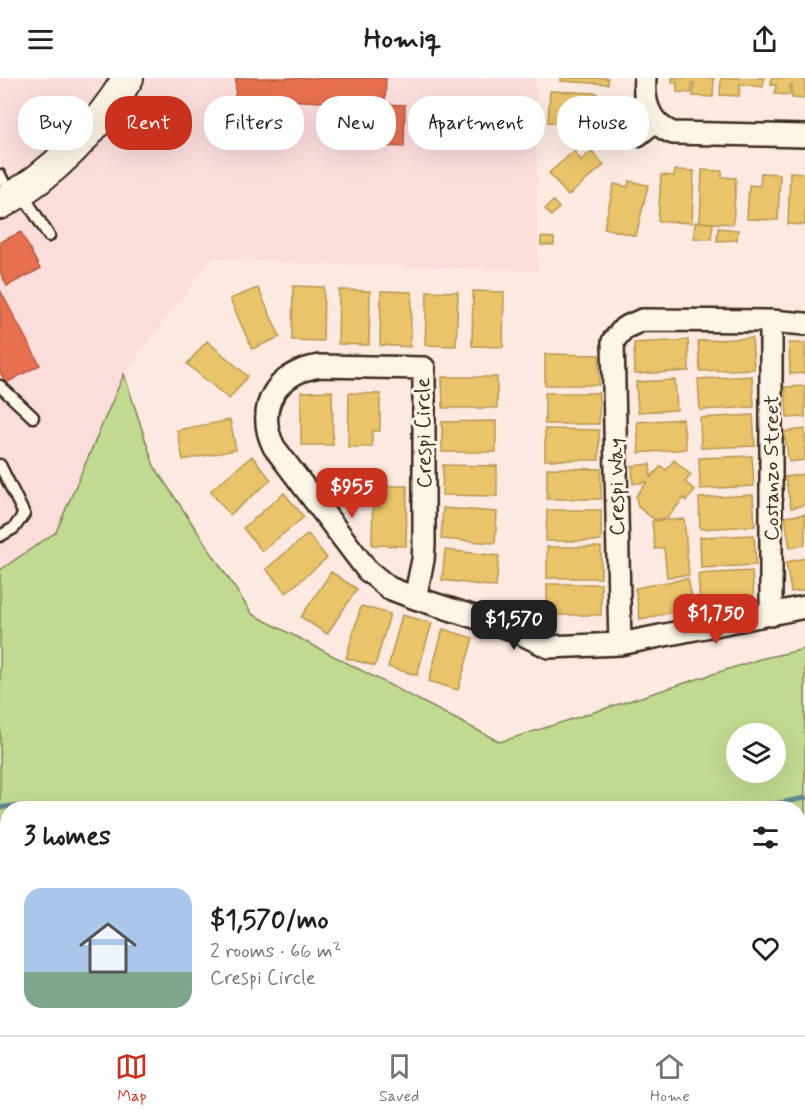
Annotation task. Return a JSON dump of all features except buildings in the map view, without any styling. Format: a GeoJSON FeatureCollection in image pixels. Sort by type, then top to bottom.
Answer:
{"type":"FeatureCollection","features":[{"type":"Feature","properties":{"kind":"street"},"geometry":{"type":"LineString","coordinates":[[645,78],[645,101],[655,121],[665,130],[674,133],[805,135]]}},
{"type":"Feature","properties":{"kind":"street"},"geometry":{"type":"LineString","coordinates":[[8,192],[60,161],[128,93]]}},
{"type":"Feature","properties":{"kind":"street"},"geometry":{"type":"LineString","coordinates":[[649,126],[655,121]]}},
{"type":"Feature","properties":{"kind":"street","name":"Crespi Way"},"geometry":{"type":"LineString","coordinates":[[620,644],[613,341],[624,328],[642,320],[771,321],[805,324]]}},
{"type":"Feature","properties":{"kind":"street","name":"Costanzo Street"},"geometry":{"type":"LineString","coordinates":[[771,321],[771,615]]}},
{"type":"Feature","properties":{"kind":"street","name":"Crespi Circle"},"geometry":{"type":"LineString","coordinates":[[415,598],[424,545],[424,368],[320,366],[296,372],[279,386],[268,403],[266,426],[271,441],[368,570],[389,588],[415,598],[512,629],[549,647],[620,644]]}},
{"type":"Feature","properties":{"kind":"street"},"geometry":{"type":"LineString","coordinates":[[620,644],[805,607]]}},
{"type":"Feature","properties":{"kind":"lane"},"geometry":{"type":"LineString","coordinates":[[8,192],[49,236]]}},
{"type":"Feature","properties":{"kind":"lane"},"geometry":{"type":"LineString","coordinates":[[0,386],[33,417]]}},
{"type":"Feature","properties":{"kind":"lane"},"geometry":{"type":"LineString","coordinates":[[0,465],[24,514],[14,528],[0,536]]}},
{"type":"Feature","properties":{"kind":"shaded area"},"geometry":{"type":"Polygon","coordinates":[[[0,78],[536,78],[536,96],[408,96],[408,150],[537,150],[538,271],[311,264],[213,257],[124,374],[56,532],[0,570],[0,78]]]}},
{"type":"Feature","properties":{"kind":"green space"},"geometry":{"type":"Polygon","coordinates":[[[124,374],[154,466],[252,614],[500,742],[760,659],[805,649],[805,801],[0,801],[0,570],[56,532],[124,374]]]}},
{"type":"Feature","properties":{"kind":"waterway"},"geometry":{"type":"LineString","coordinates":[[790,801],[805,798]]}}]}
